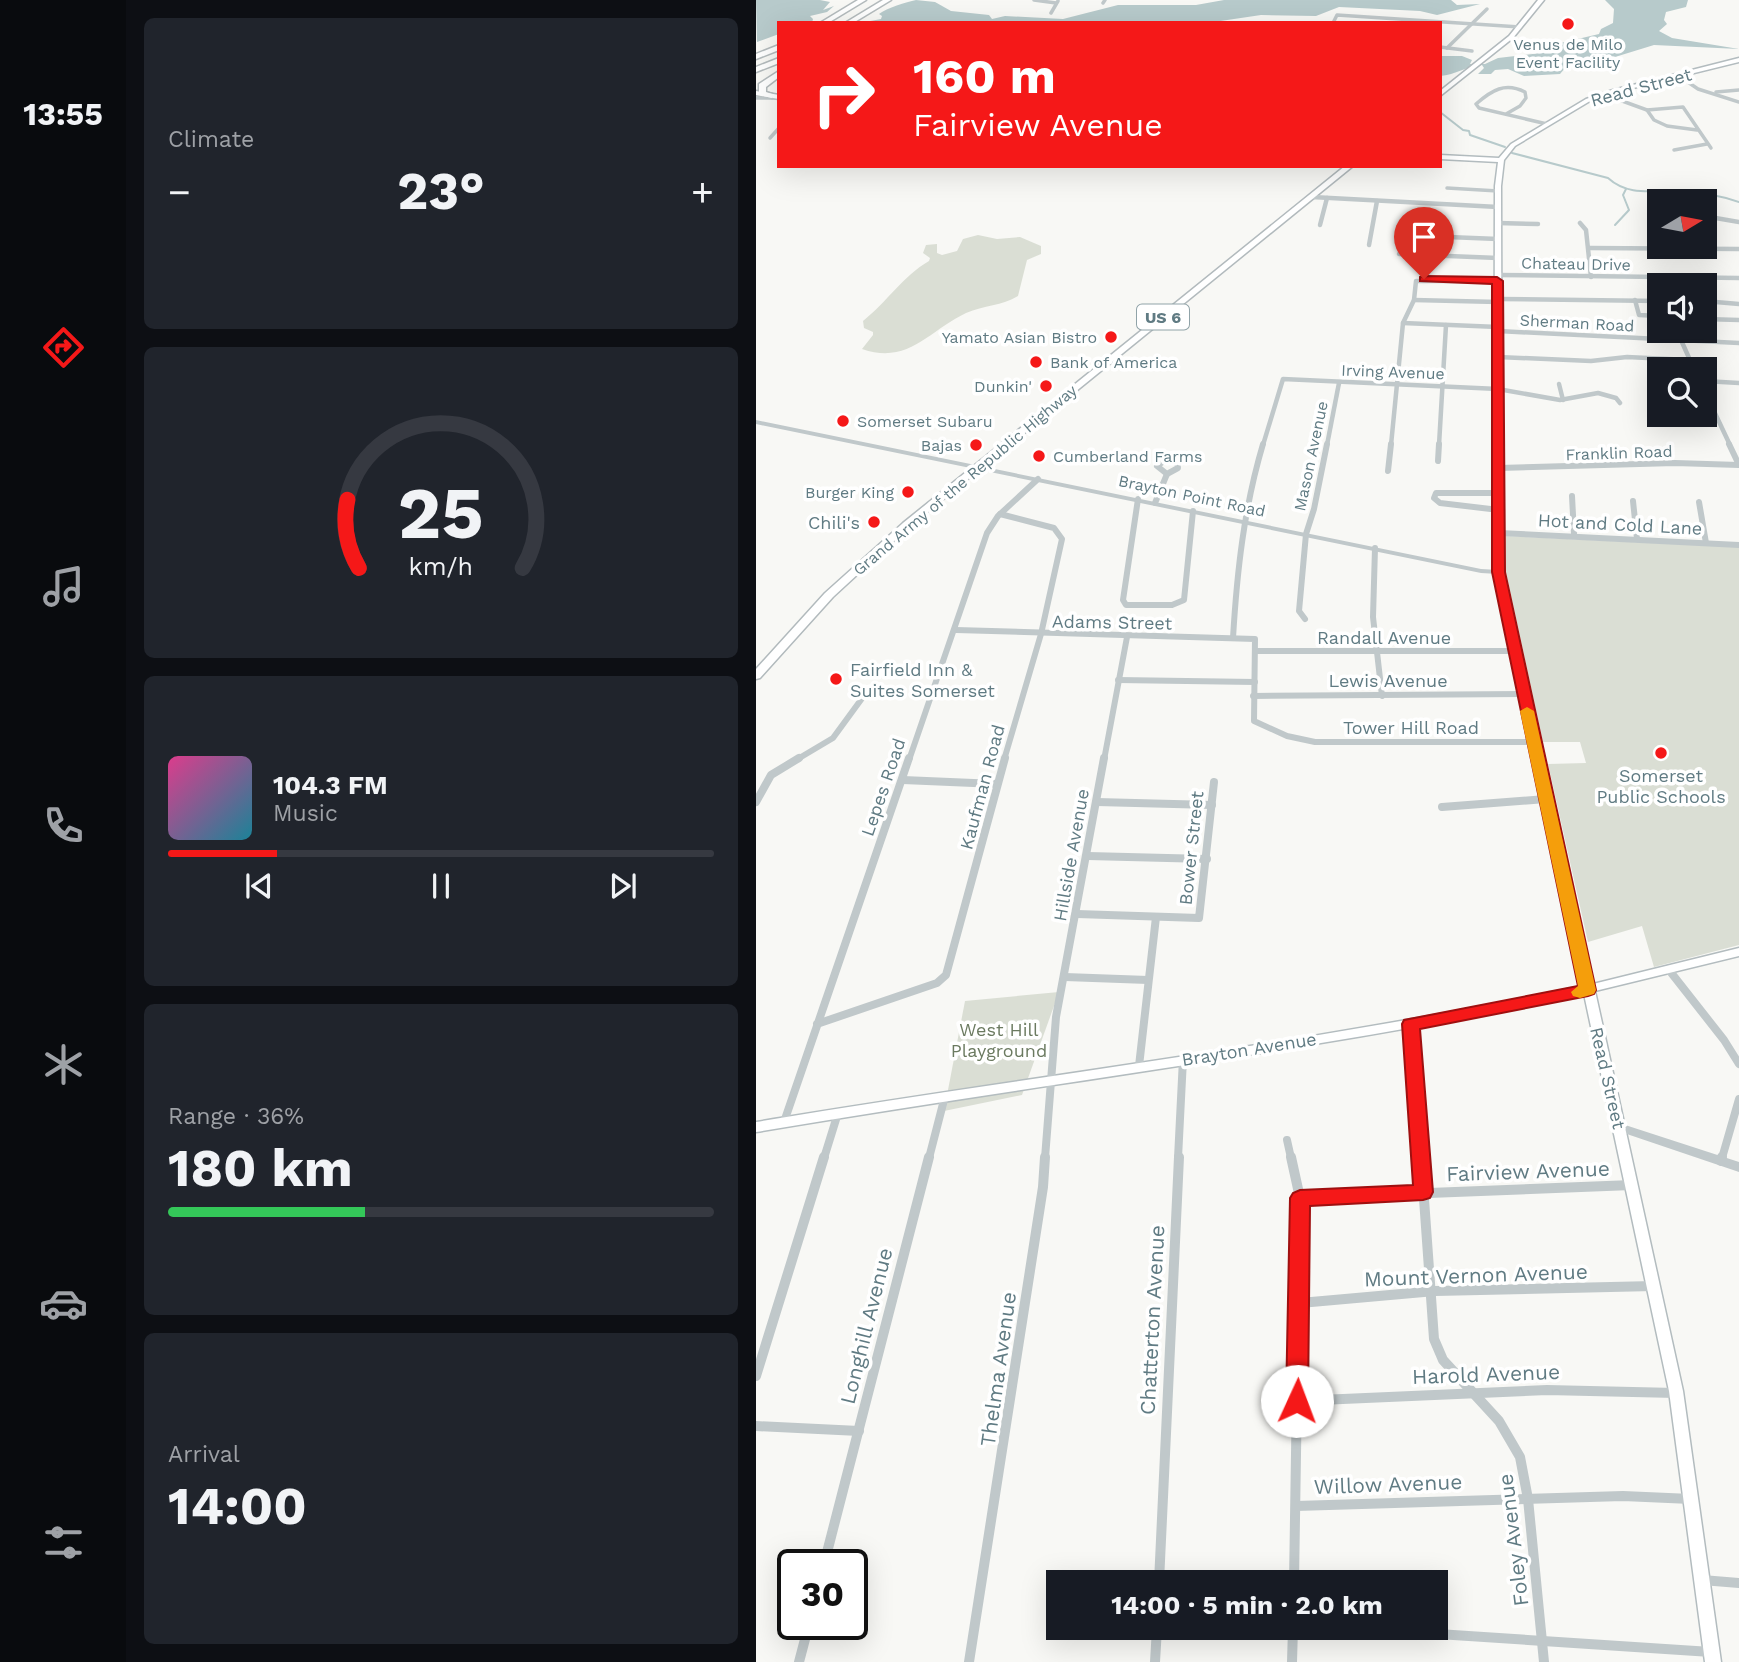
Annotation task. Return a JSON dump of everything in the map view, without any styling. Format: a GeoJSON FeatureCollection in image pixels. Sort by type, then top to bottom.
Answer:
{"type":"FeatureCollection","features":[{"type":"Feature","properties":{"kind":"highway"},"geometry":{"type":"LineString","coordinates":[[826,21],[863,0]]}},
{"type":"Feature","properties":{"kind":"highway"},"geometry":{"type":"LineString","coordinates":[[851,21],[888,0]]}},
{"type":"Feature","properties":{"kind":"highway"},"geometry":{"type":"LineString","coordinates":[[756,51],[777,46]]}},
{"type":"Feature","properties":{"kind":"highway"},"geometry":{"type":"LineString","coordinates":[[756,57],[777,46]]}},
{"type":"Feature","properties":{"kind":"highway"},"geometry":{"type":"LineString","coordinates":[[756,70],[777,61]]}},
{"type":"Feature","properties":{"kind":"highway"},"geometry":{"type":"LineString","coordinates":[[769,96],[762,93],[761,88],[777,74]]}},
{"type":"Feature","properties":{"kind":"highway"},"geometry":{"type":"LineString","coordinates":[[756,93],[771,79]]}},
{"type":"Feature","properties":{"kind":"main road"},"geometry":{"type":"LineString","coordinates":[[1442,92],[1520,27],[1541,0]]}},
{"type":"Feature","properties":{"kind":"main road","name":"Read Street"},"geometry":{"type":"LineString","coordinates":[[1712,1657],[1676,1393],[1498,572],[1498,191],[1501,160],[1513,145],[1547,124],[1603,94],[1739,60]]}},
{"type":"Feature","properties":{"kind":"main road"},"geometry":{"type":"LineString","coordinates":[[756,93],[777,98]]}},
{"type":"Feature","properties":{"kind":"main road"},"geometry":{"type":"LineString","coordinates":[[1442,157],[1501,160]]}},
{"type":"Feature","properties":{"kind":"main road","name":"Grand Army of the Republic Highway"},"geometry":{"type":"LineString","coordinates":[[756,677],[806,620],[856,570],[976,467],[1348,168]]}},
{"type":"Feature","properties":{"kind":"main road","name":"Brayton Avenue"},"geometry":{"type":"LineString","coordinates":[[756,1126],[1411,1024],[1588,990],[1739,952]]}},
{"type":"Feature","properties":{"kind":"street"},"geometry":{"type":"LineString","coordinates":[[1034,0],[1057,1],[1051,13]]}},
{"type":"Feature","properties":{"kind":"street"},"geometry":{"type":"LineString","coordinates":[[1447,48],[1487,9]]}},
{"type":"Feature","properties":{"kind":"street"},"geometry":{"type":"LineString","coordinates":[[1334,21],[1337,15],[1398,21]]}},
{"type":"Feature","properties":{"kind":"street"},"geometry":{"type":"LineString","coordinates":[[1442,23],[1520,27]]}},
{"type":"Feature","properties":{"kind":"street"},"geometry":{"type":"LineString","coordinates":[[1442,47],[1472,51]]}},
{"type":"Feature","properties":{"kind":"street"},"geometry":{"type":"LineString","coordinates":[[1679,76],[1698,89],[1739,102]]}},
{"type":"Feature","properties":{"kind":"street"},"geometry":{"type":"LineString","coordinates":[[1506,114],[1520,106],[1527,94],[1511,86],[1497,87],[1476,104],[1479,108],[1547,124]]}},
{"type":"Feature","properties":{"kind":"street"},"geometry":{"type":"LineString","coordinates":[[1712,93],[1739,90]]}},
{"type":"Feature","properties":{"kind":"street"},"geometry":{"type":"LineString","coordinates":[[756,93],[777,98]]}},
{"type":"Feature","properties":{"kind":"street"},"geometry":{"type":"LineString","coordinates":[[1603,94],[1647,110],[1683,107],[1709,146],[1674,150]]}},
{"type":"Feature","properties":{"kind":"street"},"geometry":{"type":"LineString","coordinates":[[1647,110],[1654,120],[1667,127],[1697,130]]}},
{"type":"Feature","properties":{"kind":"street"},"geometry":{"type":"LineString","coordinates":[[770,138],[777,130]]}},
{"type":"Feature","properties":{"kind":"street"},"geometry":{"type":"LineString","coordinates":[[1447,188],[1498,191]]}},
{"type":"Feature","properties":{"kind":"street"},"geometry":{"type":"LineString","coordinates":[[1312,197],[1498,207]]}},
{"type":"Feature","properties":{"kind":"street"},"geometry":{"type":"LineString","coordinates":[[1320,225],[1327,198]]}},
{"type":"Feature","properties":{"kind":"street"},"geometry":{"type":"LineString","coordinates":[[1369,245],[1377,201]]}},
{"type":"Feature","properties":{"kind":"street"},"geometry":{"type":"LineString","coordinates":[[1717,218],[1739,222]]}},
{"type":"Feature","properties":{"kind":"street"},"geometry":{"type":"LineString","coordinates":[[1498,223],[1538,224]]}},
{"type":"Feature","properties":{"kind":"street"},"geometry":{"type":"LineString","coordinates":[[1580,223],[1586,230],[1591,277]]}},
{"type":"Feature","properties":{"kind":"street"},"geometry":{"type":"LineString","coordinates":[[1398,235],[1498,239]]}},
{"type":"Feature","properties":{"kind":"street"},"geometry":{"type":"LineString","coordinates":[[1589,248],[1739,249]]}},
{"type":"Feature","properties":{"kind":"street"},"geometry":{"type":"LineString","coordinates":[[1399,254],[1497,258]]}},
{"type":"Feature","properties":{"kind":"street","name":"Chateau Drive"},"geometry":{"type":"LineString","coordinates":[[1414,300],[1416,281],[1419,279],[1739,278]]}},
{"type":"Feature","properties":{"kind":"street"},"geometry":{"type":"LineString","coordinates":[[1388,471],[1403,323],[1414,300],[1647,300]]}},
{"type":"Feature","properties":{"kind":"street"},"geometry":{"type":"LineString","coordinates":[[1635,300],[1639,315],[1647,315]]}},
{"type":"Feature","properties":{"kind":"street"},"geometry":{"type":"LineString","coordinates":[[1717,302],[1737,303]]}},
{"type":"Feature","properties":{"kind":"street"},"geometry":{"type":"LineString","coordinates":[[1717,319],[1739,320]]}},
{"type":"Feature","properties":{"kind":"street","name":"Sherman Road"},"geometry":{"type":"LineString","coordinates":[[1403,323],[1647,338]]}},
{"type":"Feature","properties":{"kind":"street"},"geometry":{"type":"LineString","coordinates":[[1438,461],[1446,325]]}},
{"type":"Feature","properties":{"kind":"street","name":"Sherman Road"},"geometry":{"type":"LineString","coordinates":[[1717,342],[1739,343]]}},
{"type":"Feature","properties":{"kind":"street"},"geometry":{"type":"LineString","coordinates":[[1498,356],[1591,361],[1647,358]]}},
{"type":"Feature","properties":{"kind":"street","name":"Irving Avenue"},"geometry":{"type":"LineString","coordinates":[[1244,522],[1280,381],[1286,379],[1499,389],[1542,399],[1563,400],[1602,393],[1616,398],[1620,403]]}},
{"type":"Feature","properties":{"kind":"street"},"geometry":{"type":"LineString","coordinates":[[1717,382],[1739,383]]}},
{"type":"Feature","properties":{"kind":"street","name":"Mason Avenue"},"geometry":{"type":"LineString","coordinates":[[1305,619],[1299,611],[1306,534],[1314,509],[1339,383]]}},
{"type":"Feature","properties":{"kind":"street"},"geometry":{"type":"LineString","coordinates":[[1559,384],[1563,400]]}},
{"type":"Feature","properties":{"kind":"street"},"geometry":{"type":"LineString","coordinates":[[1717,418],[1739,465]]}},
{"type":"Feature","properties":{"kind":"street","name":"Brayton Point Road"},"geometry":{"type":"LineString","coordinates":[[756,422],[1498,572]]}},
{"type":"Feature","properties":{"kind":"street","name":"Franklin Road"},"geometry":{"type":"LineString","coordinates":[[1499,468],[1682,463],[1739,465]]}},
{"type":"Feature","properties":{"kind":"street"},"geometry":{"type":"LineString","coordinates":[[1155,503],[1167,474]]}},
{"type":"Feature","properties":{"kind":"street","name":"Lepes Road"},"geometry":{"type":"LineString","coordinates":[[784,1122],[956,630],[987,533],[1000,514],[1038,479]]}},
{"type":"Feature","properties":{"kind":"street"},"geometry":{"type":"LineString","coordinates":[[1499,493],[1445,492],[1436,493],[1434,498],[1440,503],[1499,510]]}},
{"type":"Feature","properties":{"kind":"street"},"geometry":{"type":"LineString","coordinates":[[1572,496],[1574,534]]}},
{"type":"Feature","properties":{"kind":"street"},"geometry":{"type":"LineString","coordinates":[[1138,499],[1123,600],[1127,605],[1181,603],[1185,596],[1193,511]]}},
{"type":"Feature","properties":{"kind":"street"},"geometry":{"type":"LineString","coordinates":[[1633,501],[1637,539]]}},
{"type":"Feature","properties":{"kind":"street"},"geometry":{"type":"LineString","coordinates":[[1699,502],[1706,543]]}},
{"type":"Feature","properties":{"kind":"street","name":"Kaufman Road"},"geometry":{"type":"LineString","coordinates":[[817,1024],[883,1003],[943,979],[1041,635],[1061,535],[1054,528],[1000,514]]}},
{"type":"Feature","properties":{"kind":"street"},"geometry":{"type":"LineString","coordinates":[[1244,522],[1237,565],[1233,638],[1255,639],[1253,696]]}},
{"type":"Feature","properties":{"kind":"street","name":"Hot and Cold Lane"},"geometry":{"type":"LineString","coordinates":[[1499,533],[1574,534],[1739,545]]}},
{"type":"Feature","properties":{"kind":"street"},"geometry":{"type":"LineString","coordinates":[[1375,548],[1373,592],[1382,696]]}},
{"type":"Feature","properties":{"kind":"street","name":"Adams Street"},"geometry":{"type":"LineString","coordinates":[[956,630],[1041,635],[1233,638]]}},
{"type":"Feature","properties":{"kind":"street","name":"Hillside Avenue"},"geometry":{"type":"LineString","coordinates":[[1050,1079],[1056,1017],[1127,637]]}},
{"type":"Feature","properties":{"kind":"street","name":"Randall Avenue"},"geometry":{"type":"LineString","coordinates":[[1255,651],[1514,651]]}},
{"type":"Feature","properties":{"kind":"street"},"geometry":{"type":"LineString","coordinates":[[1118,680],[1255,682]]}},
{"type":"Feature","properties":{"kind":"street","name":"Lewis Avenue"},"geometry":{"type":"LineString","coordinates":[[1253,696],[1523,694]]}},
{"type":"Feature","properties":{"kind":"street","name":"Tower Hill Road"},"geometry":{"type":"LineString","coordinates":[[1253,696],[1254,721],[1289,736],[1326,743],[1533,742]]}},
{"type":"Feature","properties":{"kind":"street"},"geometry":{"type":"LineString","coordinates":[[756,802],[771,775],[833,738],[863,697]]}},
{"type":"Feature","properties":{"kind":"street"},"geometry":{"type":"LineString","coordinates":[[903,780],[997,784]]}},
{"type":"Feature","properties":{"kind":"street","name":"Bower Street"},"geometry":{"type":"LineString","coordinates":[[1156,916],[1199,918],[1214,782]]}},
{"type":"Feature","properties":{"kind":"street"},"geometry":{"type":"LineString","coordinates":[[1442,807],[1546,799]]}},
{"type":"Feature","properties":{"kind":"street"},"geometry":{"type":"LineString","coordinates":[[1097,802],[1212,805]]}},
{"type":"Feature","properties":{"kind":"street"},"geometry":{"type":"LineString","coordinates":[[1088,856],[1207,859]]}},
{"type":"Feature","properties":{"kind":"street"},"geometry":{"type":"LineString","coordinates":[[1077,914],[1156,916],[1139,1066]]}},
{"type":"Feature","properties":{"kind":"street"},"geometry":{"type":"LineString","coordinates":[[1669,970],[1724,1040],[1739,1064]]}},
{"type":"Feature","properties":{"kind":"street"},"geometry":{"type":"LineString","coordinates":[[1065,977],[1148,980]]}},
{"type":"Feature","properties":{"kind":"street","name":"Foley Avenue"},"geometry":{"type":"LineString","coordinates":[[1411,1024],[1430,1291],[1438,1349],[1443,1360],[1499,1421],[1514,1444],[1524,1473],[1544,1662]]}},
{"type":"Feature","properties":{"kind":"street","name":"Chatterton Avenue"},"geometry":{"type":"LineString","coordinates":[[1160,1570],[1183,1059]]}},
{"type":"Feature","properties":{"kind":"street","name":"Thelma Avenue"},"geometry":{"type":"LineString","coordinates":[[969,1662],[1044,1187],[1050,1079]]}},
{"type":"Feature","properties":{"kind":"street","name":"Longhill Avenue"},"geometry":{"type":"LineString","coordinates":[[828,1549],[945,1096]]}},
{"type":"Feature","properties":{"kind":"street"},"geometry":{"type":"LineString","coordinates":[[1721,1161],[1739,1099]]}},
{"type":"Feature","properties":{"kind":"street"},"geometry":{"type":"LineString","coordinates":[[756,1376],[838,1113]]}},
{"type":"Feature","properties":{"kind":"street"},"geometry":{"type":"LineString","coordinates":[[1619,1127],[1739,1167]]}},
{"type":"Feature","properties":{"kind":"street"},"geometry":{"type":"LineString","coordinates":[[1287,1140],[1300,1198],[1294,1570]]}},
{"type":"Feature","properties":{"kind":"street","name":"Fairview Avenue"},"geometry":{"type":"LineString","coordinates":[[1300,1198],[1632,1185]]}},
{"type":"Feature","properties":{"kind":"street","name":"Mount Vernon Avenue"},"geometry":{"type":"LineString","coordinates":[[1300,1303],[1430,1291],[1654,1286]]}},
{"type":"Feature","properties":{"kind":"street","name":"Harold Avenue"},"geometry":{"type":"LineString","coordinates":[[1297,1401],[1472,1392],[1607,1390],[1676,1393]]}},
{"type":"Feature","properties":{"kind":"street"},"geometry":{"type":"LineString","coordinates":[[756,1426],[859,1431]]}},
{"type":"Feature","properties":{"kind":"street","name":"Willow Avenue"},"geometry":{"type":"LineString","coordinates":[[1296,1506],[1623,1496],[1691,1499]]}},
{"type":"Feature","properties":{"kind":"street"},"geometry":{"type":"LineString","coordinates":[[1702,1580],[1739,1583]]}},
{"type":"Feature","properties":{"kind":"street"},"geometry":{"type":"LineString","coordinates":[[1448,1635],[1712,1657]]}},
{"type":"Feature","properties":{"kind":"street"},"geometry":{"type":"LineString","coordinates":[[799,1662],[805,1640]]}},
{"type":"Feature","properties":{"kind":"street"},"geometry":{"type":"LineString","coordinates":[[1155,1662],[1156,1640]]}},
{"type":"Feature","properties":{"kind":"street"},"geometry":{"type":"LineString","coordinates":[[1292,1662],[1293,1640]]}},
{"type":"Feature","properties":{"kind":"green space"},"geometry":{"type":"Polygon","coordinates":[[[978,235],[997,239],[1020,237],[1041,246],[1041,254],[1027,260],[1018,296],[966,313],[906,349],[893,353],[878,353],[862,349],[873,335],[873,332],[864,328],[863,321],[911,274],[929,261],[930,258],[923,253],[926,245],[937,244],[937,253],[942,255],[957,251],[963,239],[978,235]]]}},
{"type":"Feature","properties":{"kind":"green space","name":"Somerset Public Schools"},"geometry":{"type":"Polygon","coordinates":[[[1505,536],[1739,547],[1739,945],[1654,967],[1642,926],[1588,942],[1548,764],[1586,763],[1580,742],[1543,742],[1506,572],[1505,536]]]}},
{"type":"Feature","properties":{"kind":"green space","name":"West Hill Playground"},"geometry":{"type":"Polygon","coordinates":[[[1059,992],[1022,1095],[944,1111],[965,1001],[1059,992]]]}},
{"type":"Feature","properties":{"kind":"shaded area"},"geometry":{"type":"Polygon","coordinates":[[[756,0],[820,0],[830,2],[823,10],[834,6],[827,12],[810,16],[812,21],[777,21],[777,35],[757,42],[756,0]]]}},
{"type":"Feature","properties":{"kind":"shaded area"},"geometry":{"type":"Polygon","coordinates":[[[916,0],[935,2],[951,11],[989,15],[992,19],[1005,16],[1063,19],[1118,5],[1196,5],[1224,0],[1451,0],[1457,5],[1480,4],[1437,15],[1420,11],[1339,7],[1316,16],[1261,15],[1220,21],[870,21],[881,19],[879,14],[916,0]]]}},
{"type":"Feature","properties":{"kind":"shaded area"},"geometry":{"type":"Polygon","coordinates":[[[1605,0],[1688,0],[1686,7],[1666,12],[1664,20],[1667,24],[1659,31],[1672,38],[1739,49],[1654,45],[1615,57],[1566,62],[1566,67],[1560,74],[1524,76],[1508,69],[1495,70],[1491,74],[1478,74],[1484,68],[1482,65],[1442,76],[1442,56],[1462,56],[1472,60],[1470,64],[1485,64],[1498,58],[1541,53],[1552,45],[1599,34],[1601,29],[1613,23],[1614,9],[1605,0]]]}},
{"type":"Feature","properties":{"kind":"waterway"},"geometry":{"type":"LineString","coordinates":[[1442,114],[1463,130],[1469,131],[1470,135],[1505,147]]}},
{"type":"Feature","properties":{"kind":"waterway"},"geometry":{"type":"LineString","coordinates":[[1512,153],[1608,178],[1634,190],[1697,192],[1739,202]]}},
{"type":"Feature","properties":{"kind":"waterway"},"geometry":{"type":"LineString","coordinates":[[1615,225],[1629,210],[1623,195],[1626,189]]}},
{"type":"Feature","properties":{"kind":"slow traffic"},"geometry":{"type":"LineString","coordinates":[[1527,711],[1588,990],[1580,992]]}},
{"type":"Feature","properties":{"kind":"place","name":"Venus de Milo Event Facility"},"geometry":{"type":"Point","coordinates":[1568,24]}},
{"type":"Feature","properties":{"kind":"place","name":"Yamato Asian Bistro"},"geometry":{"type":"Point","coordinates":[1111,337]}},
{"type":"Feature","properties":{"kind":"place","name":"Bank of America"},"geometry":{"type":"Point","coordinates":[1036,362]}},
{"type":"Feature","properties":{"kind":"place","name":"Dunkin'"},"geometry":{"type":"Point","coordinates":[1046,386]}},
{"type":"Feature","properties":{"kind":"place","name":"Somerset Subaru"},"geometry":{"type":"Point","coordinates":[843,421]}},
{"type":"Feature","properties":{"kind":"place","name":"Bajas"},"geometry":{"type":"Point","coordinates":[976,445]}},
{"type":"Feature","properties":{"kind":"place","name":"Cumberland Farms"},"geometry":{"type":"Point","coordinates":[1039,456]}},
{"type":"Feature","properties":{"kind":"place","name":"Burger King"},"geometry":{"type":"Point","coordinates":[908,492]}},
{"type":"Feature","properties":{"kind":"place","name":"Chili's"},"geometry":{"type":"Point","coordinates":[874,522]}},
{"type":"Feature","properties":{"kind":"place","name":"Fairfield Inn & Suites Somerset"},"geometry":{"type":"Point","coordinates":[836,679]}},
{"type":"Feature","properties":{"kind":"place","name":"Somerset Public Schools"},"geometry":{"type":"Point","coordinates":[1661,753]}},
{"type":"Feature","properties":{"kind":"route"},"geometry":{"type":"LineString","coordinates":[[1297,1401],[1300,1198],[1423,1192],[1411,1024],[1588,990],[1498,572],[1497,281],[1424,279]]}}]}
